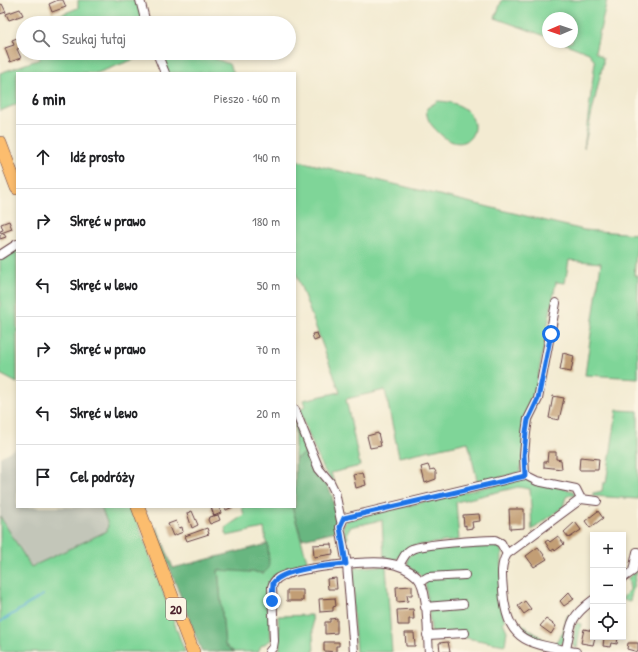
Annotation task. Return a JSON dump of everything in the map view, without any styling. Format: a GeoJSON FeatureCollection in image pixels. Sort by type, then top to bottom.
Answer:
{"type":"FeatureCollection","features":[{"type":"Feature","properties":{"kind":"main road"},"geometry":{"type":"LineString","coordinates":[[0,143],[16,185]]}},
{"type":"Feature","properties":{"kind":"main road","name":"20"},"geometry":{"type":"LineString","coordinates":[[138,508],[192,652]]}},
{"type":"Feature","properties":{"kind":"street"},"geometry":{"type":"LineString","coordinates":[[140,0],[144,16]]}},
{"type":"Feature","properties":{"kind":"street"},"geometry":{"type":"LineString","coordinates":[[160,60],[165,72]]}},
{"type":"Feature","properties":{"kind":"street"},"geometry":{"type":"LineString","coordinates":[[0,255],[16,245]]}},
{"type":"Feature","properties":{"kind":"street"},"geometry":{"type":"LineString","coordinates":[[525,476],[524,455],[528,420],[538,399],[556,303]]}},
{"type":"Feature","properties":{"kind":"street"},"geometry":{"type":"LineString","coordinates":[[296,412],[319,469],[330,482],[335,492],[341,521],[340,527],[346,564],[354,652]]}},
{"type":"Feature","properties":{"kind":"street"},"geometry":{"type":"LineString","coordinates":[[341,521],[348,516],[525,476],[537,481],[576,489],[581,499]]}},
{"type":"Feature","properties":{"kind":"street"},"geometry":{"type":"LineString","coordinates":[[576,652],[530,642],[515,631],[505,612],[502,571],[504,559],[507,554],[581,499],[597,500]]}},
{"type":"Feature","properties":{"kind":"street"},"geometry":{"type":"LineString","coordinates":[[399,566],[406,554],[411,550],[428,546],[495,540],[501,543],[507,554]]}},
{"type":"Feature","properties":{"kind":"street"},"geometry":{"type":"LineString","coordinates":[[626,576],[633,571],[637,552]]}},
{"type":"Feature","properties":{"kind":"street"},"geometry":{"type":"LineString","coordinates":[[269,652],[273,647],[274,641],[272,587],[275,580],[296,572],[346,564],[383,562],[399,566],[412,573],[421,581],[429,652]]}},
{"type":"Feature","properties":{"kind":"street"},"geometry":{"type":"LineString","coordinates":[[421,581],[428,577],[465,575]]}},
{"type":"Feature","properties":{"kind":"street"},"geometry":{"type":"LineString","coordinates":[[566,650],[571,624],[575,616],[590,603]]}},
{"type":"Feature","properties":{"kind":"street"},"geometry":{"type":"LineString","coordinates":[[425,607],[463,604]]}},
{"type":"Feature","properties":{"kind":"street"},"geometry":{"type":"LineString","coordinates":[[427,635],[465,633]]}},
{"type":"Feature","properties":{"kind":"shaded area"},"geometry":{"type":"Polygon","coordinates":[[[16,448],[16,508],[101,508],[108,525],[107,531],[31,567],[0,516],[0,457],[16,448]]]}},
{"type":"Feature","properties":{"kind":"green space"},"geometry":{"type":"Polygon","coordinates":[[[78,0],[138,0],[142,16],[57,16],[78,8],[78,0]]]}},
{"type":"Feature","properties":{"kind":"green space"},"geometry":{"type":"Polygon","coordinates":[[[502,0],[607,0],[595,52],[603,58],[603,63],[584,148],[595,62],[589,53],[576,48],[578,48],[578,12],[542,12],[542,35],[495,18],[502,0]]]}},
{"type":"Feature","properties":{"kind":"green space"},"geometry":{"type":"Polygon","coordinates":[[[37,60],[132,60],[100,72],[16,72],[16,104],[0,111],[0,73],[37,60]]]}},
{"type":"Feature","properties":{"kind":"green space"},"geometry":{"type":"Polygon","coordinates":[[[162,60],[219,60],[229,64],[233,72],[167,72],[162,60]]]}},
{"type":"Feature","properties":{"kind":"green space"},"geometry":{"type":"Polygon","coordinates":[[[438,101],[456,104],[468,112],[473,121],[474,131],[469,139],[461,143],[451,141],[433,127],[427,115],[427,108],[438,101]]]}},
{"type":"Feature","properties":{"kind":"green space"},"geometry":{"type":"Polygon","coordinates":[[[296,160],[584,230],[638,234],[634,275],[638,276],[638,378],[585,375],[601,263],[569,260],[565,283],[556,282],[520,472],[478,484],[468,442],[399,457],[385,390],[346,399],[360,466],[331,473],[335,485],[322,467],[299,410],[305,406],[303,400],[340,392],[296,274],[296,160]]]}},
{"type":"Feature","properties":{"kind":"green space"},"geometry":{"type":"Polygon","coordinates":[[[16,248],[16,382],[0,374],[0,259],[16,248]]]}},
{"type":"Feature","properties":{"kind":"green space"},"geometry":{"type":"Polygon","coordinates":[[[617,410],[638,411],[638,499],[593,496],[593,493],[602,491],[603,483],[606,483],[617,410]]]}},
{"type":"Feature","properties":{"kind":"green space"},"geometry":{"type":"Polygon","coordinates":[[[296,420],[309,451],[296,458],[296,420]]]}},
{"type":"Feature","properties":{"kind":"green space"},"geometry":{"type":"Polygon","coordinates":[[[309,451],[332,495],[336,518],[336,531],[302,539],[292,508],[296,508],[296,458],[309,451]]]}},
{"type":"Feature","properties":{"kind":"green space"},"geometry":{"type":"Polygon","coordinates":[[[524,478],[573,491],[576,497],[572,494],[566,497],[563,507],[532,530],[530,489],[518,487],[456,502],[459,540],[412,546],[395,560],[384,558],[382,520],[350,527],[347,533],[348,538],[345,539],[343,525],[347,520],[524,478]]]}},
{"type":"Feature","properties":{"kind":"green space"},"geometry":{"type":"Polygon","coordinates":[[[101,508],[132,508],[185,652],[0,652],[0,516],[31,567],[107,531],[108,525],[101,508]]]}},
{"type":"Feature","properties":{"kind":"green space"},"geometry":{"type":"Polygon","coordinates":[[[242,508],[292,508],[308,564],[327,561],[327,563],[277,574],[271,579],[269,586],[271,640],[261,646],[258,652],[234,652],[225,645],[218,569],[264,573],[269,560],[264,528],[227,536],[225,528],[244,515],[242,508]]]}},
{"type":"Feature","properties":{"kind":"green space"},"geometry":{"type":"Polygon","coordinates":[[[157,527],[173,568],[268,544],[269,568],[264,573],[218,570],[225,645],[234,652],[202,652],[155,530],[157,527]]]}},
{"type":"Feature","properties":{"kind":"green space"},"geometry":{"type":"Polygon","coordinates":[[[494,543],[502,552],[501,606],[505,621],[503,622],[507,631],[505,645],[455,636],[432,638],[425,581],[417,572],[408,566],[407,557],[417,550],[494,543]]]}},
{"type":"Feature","properties":{"kind":"green space"},"geometry":{"type":"Polygon","coordinates":[[[386,566],[392,652],[356,652],[352,599],[354,598],[353,586],[351,584],[352,571],[355,568],[386,566]]]}},
{"type":"Feature","properties":{"kind":"green space"},"geometry":{"type":"Polygon","coordinates":[[[637,571],[630,601],[626,600],[626,594],[630,590],[628,578],[637,571]]]}},
{"type":"Feature","properties":{"kind":"green space"},"geometry":{"type":"Polygon","coordinates":[[[569,614],[571,617],[565,641],[560,645],[554,644],[562,634],[567,616],[569,614]]]}},
{"type":"Feature","properties":{"kind":"green space"},"geometry":{"type":"Polygon","coordinates":[[[312,615],[314,652],[280,652],[278,616],[312,615]]]}},
{"type":"Feature","properties":{"kind":"green space"},"geometry":{"type":"Polygon","coordinates":[[[519,622],[546,641],[545,643],[526,636],[515,625],[519,622]]]}},
{"type":"Feature","properties":{"kind":"green space"},"geometry":{"type":"Polygon","coordinates":[[[577,623],[581,624],[577,648],[573,646],[575,626],[577,623]]]}},
{"type":"Feature","properties":{"kind":"building"},"geometry":{"type":"Polygon","coordinates":[[[58,0],[63,0],[66,7],[52,12],[49,4],[58,0]]]}},
{"type":"Feature","properties":{"kind":"building"},"geometry":{"type":"Polygon","coordinates":[[[2,4],[6,12],[0,14],[0,5],[2,4]]]}},
{"type":"Feature","properties":{"kind":"building"},"geometry":{"type":"Polygon","coordinates":[[[20,9],[23,15],[16,16],[16,18],[9,20],[6,14],[20,9]]]}},
{"type":"Feature","properties":{"kind":"building"},"geometry":{"type":"Polygon","coordinates":[[[16,38],[16,60],[10,62],[5,48],[14,45],[12,40],[16,38]]]}},
{"type":"Feature","properties":{"kind":"building"},"geometry":{"type":"Polygon","coordinates":[[[9,221],[12,229],[1,233],[0,231],[3,230],[1,224],[9,221]]]}},
{"type":"Feature","properties":{"kind":"building"},"geometry":{"type":"Polygon","coordinates":[[[4,234],[6,237],[0,239],[0,235],[4,234]]]}},
{"type":"Feature","properties":{"kind":"building"},"geometry":{"type":"Polygon","coordinates":[[[317,333],[319,339],[314,341],[312,334],[317,333]]]}},
{"type":"Feature","properties":{"kind":"building"},"geometry":{"type":"Polygon","coordinates":[[[563,353],[574,356],[571,372],[560,370],[563,353]]]}},
{"type":"Feature","properties":{"kind":"building"},"geometry":{"type":"Polygon","coordinates":[[[553,396],[564,398],[559,420],[549,418],[553,396]]]}},
{"type":"Feature","properties":{"kind":"building"},"geometry":{"type":"Polygon","coordinates":[[[378,433],[381,446],[370,448],[367,436],[378,433]]]}},
{"type":"Feature","properties":{"kind":"building"},"geometry":{"type":"Polygon","coordinates":[[[548,452],[556,452],[556,459],[561,460],[562,469],[544,467],[544,462],[547,462],[548,452]]]}},
{"type":"Feature","properties":{"kind":"building"},"geometry":{"type":"Polygon","coordinates":[[[580,457],[599,459],[598,470],[579,470],[580,457]]]}},
{"type":"Feature","properties":{"kind":"building"},"geometry":{"type":"Polygon","coordinates":[[[428,465],[430,470],[434,469],[436,472],[436,479],[425,483],[421,467],[428,465]]]}},
{"type":"Feature","properties":{"kind":"building"},"geometry":{"type":"Polygon","coordinates":[[[363,472],[366,485],[356,488],[353,474],[363,472]]]}},
{"type":"Feature","properties":{"kind":"building"},"geometry":{"type":"Polygon","coordinates":[[[211,508],[219,508],[221,513],[214,516],[211,508]]]}},
{"type":"Feature","properties":{"kind":"building"},"geometry":{"type":"Polygon","coordinates":[[[509,509],[524,509],[524,528],[510,529],[509,509]]]}},
{"type":"Feature","properties":{"kind":"building"},"geometry":{"type":"Polygon","coordinates":[[[192,511],[198,525],[192,528],[187,513],[192,511]]]}},
{"type":"Feature","properties":{"kind":"building"},"geometry":{"type":"Polygon","coordinates":[[[598,511],[603,518],[590,528],[585,521],[598,511]]]}},
{"type":"Feature","properties":{"kind":"building"},"geometry":{"type":"Polygon","coordinates":[[[479,514],[480,521],[472,522],[473,528],[466,529],[466,525],[464,526],[463,515],[479,514]]]}},
{"type":"Feature","properties":{"kind":"building"},"geometry":{"type":"Polygon","coordinates":[[[218,515],[220,520],[210,524],[208,520],[209,517],[218,515]]]}},
{"type":"Feature","properties":{"kind":"building"},"geometry":{"type":"Polygon","coordinates":[[[176,521],[179,528],[182,527],[183,532],[173,536],[168,524],[176,521]]]}},
{"type":"Feature","properties":{"kind":"building"},"geometry":{"type":"Polygon","coordinates":[[[575,522],[581,530],[569,538],[564,532],[575,522]]]}},
{"type":"Feature","properties":{"kind":"building"},"geometry":{"type":"Polygon","coordinates":[[[207,528],[209,534],[187,541],[185,536],[207,528]]]}},
{"type":"Feature","properties":{"kind":"building"},"geometry":{"type":"Polygon","coordinates":[[[558,536],[564,544],[555,551],[554,549],[551,551],[545,542],[548,540],[550,542],[558,536]]]}},
{"type":"Feature","properties":{"kind":"building"},"geometry":{"type":"Polygon","coordinates":[[[332,544],[333,554],[314,557],[313,545],[332,544]]]}},
{"type":"Feature","properties":{"kind":"building"},"geometry":{"type":"Polygon","coordinates":[[[538,547],[547,559],[534,567],[526,556],[538,547]]]}},
{"type":"Feature","properties":{"kind":"building"},"geometry":{"type":"Polygon","coordinates":[[[336,578],[337,589],[328,589],[327,579],[336,578]]]}},
{"type":"Feature","properties":{"kind":"building"},"geometry":{"type":"Polygon","coordinates":[[[412,586],[412,595],[407,595],[408,601],[397,602],[396,587],[412,586]]]}},
{"type":"Feature","properties":{"kind":"building"},"geometry":{"type":"Polygon","coordinates":[[[287,590],[303,590],[303,601],[287,601],[287,590]]]}},
{"type":"Feature","properties":{"kind":"building"},"geometry":{"type":"Polygon","coordinates":[[[569,592],[574,599],[564,606],[560,601],[569,592]]]}},
{"type":"Feature","properties":{"kind":"building"},"geometry":{"type":"Polygon","coordinates":[[[335,598],[336,606],[333,607],[333,611],[320,612],[319,599],[335,598]]]}},
{"type":"Feature","properties":{"kind":"building"},"geometry":{"type":"Polygon","coordinates":[[[525,601],[531,609],[524,614],[518,606],[525,601]]]}},
{"type":"Feature","properties":{"kind":"building"},"geometry":{"type":"Polygon","coordinates":[[[413,609],[414,619],[409,619],[409,625],[398,625],[397,610],[413,609]]]}},
{"type":"Feature","properties":{"kind":"building"},"geometry":{"type":"Polygon","coordinates":[[[337,618],[337,633],[325,634],[325,622],[330,622],[330,619],[337,618]]]}},
{"type":"Feature","properties":{"kind":"building"},"geometry":{"type":"Polygon","coordinates":[[[546,619],[556,626],[551,634],[540,626],[546,619]]]}},
{"type":"Feature","properties":{"kind":"building"},"geometry":{"type":"Polygon","coordinates":[[[584,629],[590,630],[590,640],[594,640],[593,645],[581,643],[584,629]]]}},
{"type":"Feature","properties":{"kind":"building"},"geometry":{"type":"Polygon","coordinates":[[[405,633],[414,633],[415,646],[406,646],[405,633]]]}},
{"type":"Feature","properties":{"kind":"building"},"geometry":{"type":"Polygon","coordinates":[[[604,640],[618,640],[617,644],[611,643],[610,647],[603,646],[604,640]]]}},
{"type":"Feature","properties":{"kind":"building"},"geometry":{"type":"Polygon","coordinates":[[[324,642],[339,642],[339,646],[336,646],[336,652],[324,651],[324,642]]]}},
{"type":"Feature","properties":{"kind":"building"},"geometry":{"type":"Polygon","coordinates":[[[448,642],[450,652],[440,652],[439,643],[448,642]]]}},
{"type":"Feature","properties":{"kind":"building"},"geometry":{"type":"Polygon","coordinates":[[[628,643],[638,643],[638,652],[627,649],[628,643]]]}},
{"type":"Feature","properties":{"kind":"waterway"},"geometry":{"type":"LineString","coordinates":[[0,622],[43,595]]}},
{"type":"Feature","properties":{"kind":"route"},"geometry":{"type":"LineString","coordinates":[[272,601],[273,583],[278,578],[296,572],[346,564],[340,524],[344,518],[348,516],[525,476],[524,455],[528,420],[538,399],[551,334]]}}]}
